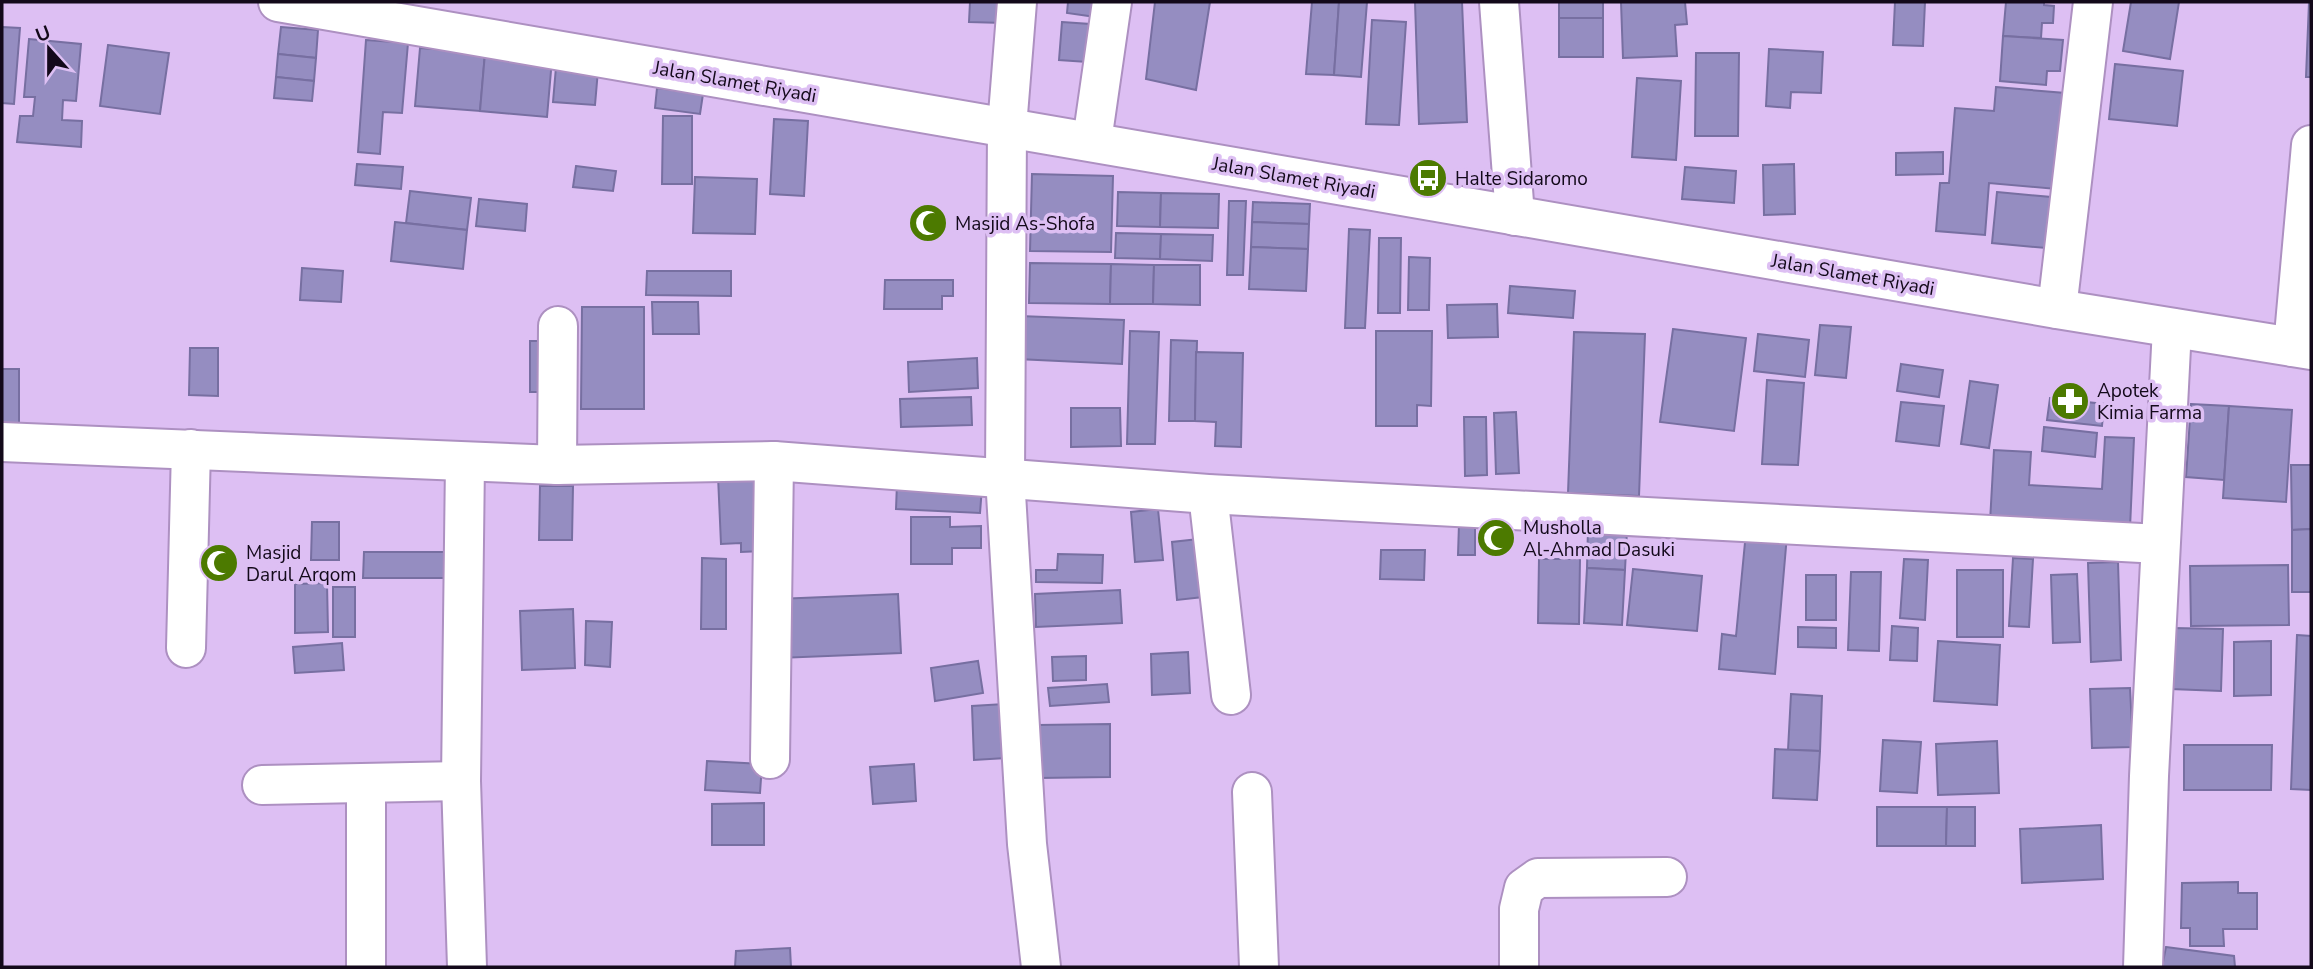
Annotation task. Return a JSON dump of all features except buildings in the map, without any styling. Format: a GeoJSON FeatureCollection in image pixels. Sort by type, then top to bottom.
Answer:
{"type":"FeatureCollection","features":[{"type":"Feature","properties":{"kind":"street","name":"Jalan Slamet Riyadi"},"geometry":{"type":"LineString","coordinates":[[278,2],[2057,309],[2302,348]]}},
{"type":"Feature","properties":{"kind":"street"},"geometry":{"type":"LineString","coordinates":[[1017,2],[1007,127],[1005,477],[1027,844],[1041,967]]}},
{"type":"Feature","properties":{"kind":"street"},"geometry":{"type":"LineString","coordinates":[[1092,141],[1112,2]]}},
{"type":"Feature","properties":{"kind":"street"},"geometry":{"type":"LineString","coordinates":[[1499,2],[1515,216]]}},
{"type":"Feature","properties":{"kind":"street"},"geometry":{"type":"LineString","coordinates":[[2057,309],[2093,2]]}},
{"type":"Feature","properties":{"kind":"street"},"geometry":{"type":"LineString","coordinates":[[2302,348],[2311,145]]}},
{"type":"Feature","properties":{"kind":"street"},"geometry":{"type":"LineString","coordinates":[[557,465],[558,326]]}},
{"type":"Feature","properties":{"kind":"street"},"geometry":{"type":"LineString","coordinates":[[2143,967],[2148,776],[2172,328]]}},
{"type":"Feature","properties":{"kind":"street"},"geometry":{"type":"LineString","coordinates":[[2,442],[557,465],[774,461],[1208,494],[2160,544]]}},
{"type":"Feature","properties":{"kind":"street"},"geometry":{"type":"LineString","coordinates":[[186,648],[191,449]]}},
{"type":"Feature","properties":{"kind":"street"},"geometry":{"type":"LineString","coordinates":[[770,759],[774,461]]}},
{"type":"Feature","properties":{"kind":"street"},"geometry":{"type":"LineString","coordinates":[[465,462],[461,781],[467,967]]}},
{"type":"Feature","properties":{"kind":"street"},"geometry":{"type":"LineString","coordinates":[[1208,494],[1231,695]]}},
{"type":"Feature","properties":{"kind":"street"},"geometry":{"type":"LineString","coordinates":[[262,785],[461,781]]}},
{"type":"Feature","properties":{"kind":"street"},"geometry":{"type":"LineString","coordinates":[[366,783],[366,967]]}},
{"type":"Feature","properties":{"kind":"street"},"geometry":{"type":"LineString","coordinates":[[1252,792],[1259,967]]}},
{"type":"Feature","properties":{"kind":"street"},"geometry":{"type":"LineString","coordinates":[[1519,967],[1519,909],[1524,888],[1538,878],[1668,877]]}},
{"type":"Feature","properties":{"kind":"place","name":"Halte Sidaromo"},"geometry":{"type":"Point","coordinates":[1428,178]}},
{"type":"Feature","properties":{"kind":"place","name":"Masjid As-Shofa"},"geometry":{"type":"Point","coordinates":[928,223]}},
{"type":"Feature","properties":{"kind":"place","name":"Apotek Kimia Farma"},"geometry":{"type":"Point","coordinates":[2070,401]}},
{"type":"Feature","properties":{"kind":"place","name":"Musholla Al-Ahmad Dasuki"},"geometry":{"type":"Point","coordinates":[1496,538]}},
{"type":"Feature","properties":{"kind":"place","name":"Masjid Darul Arqom"},"geometry":{"type":"Point","coordinates":[219,563]}}]}
